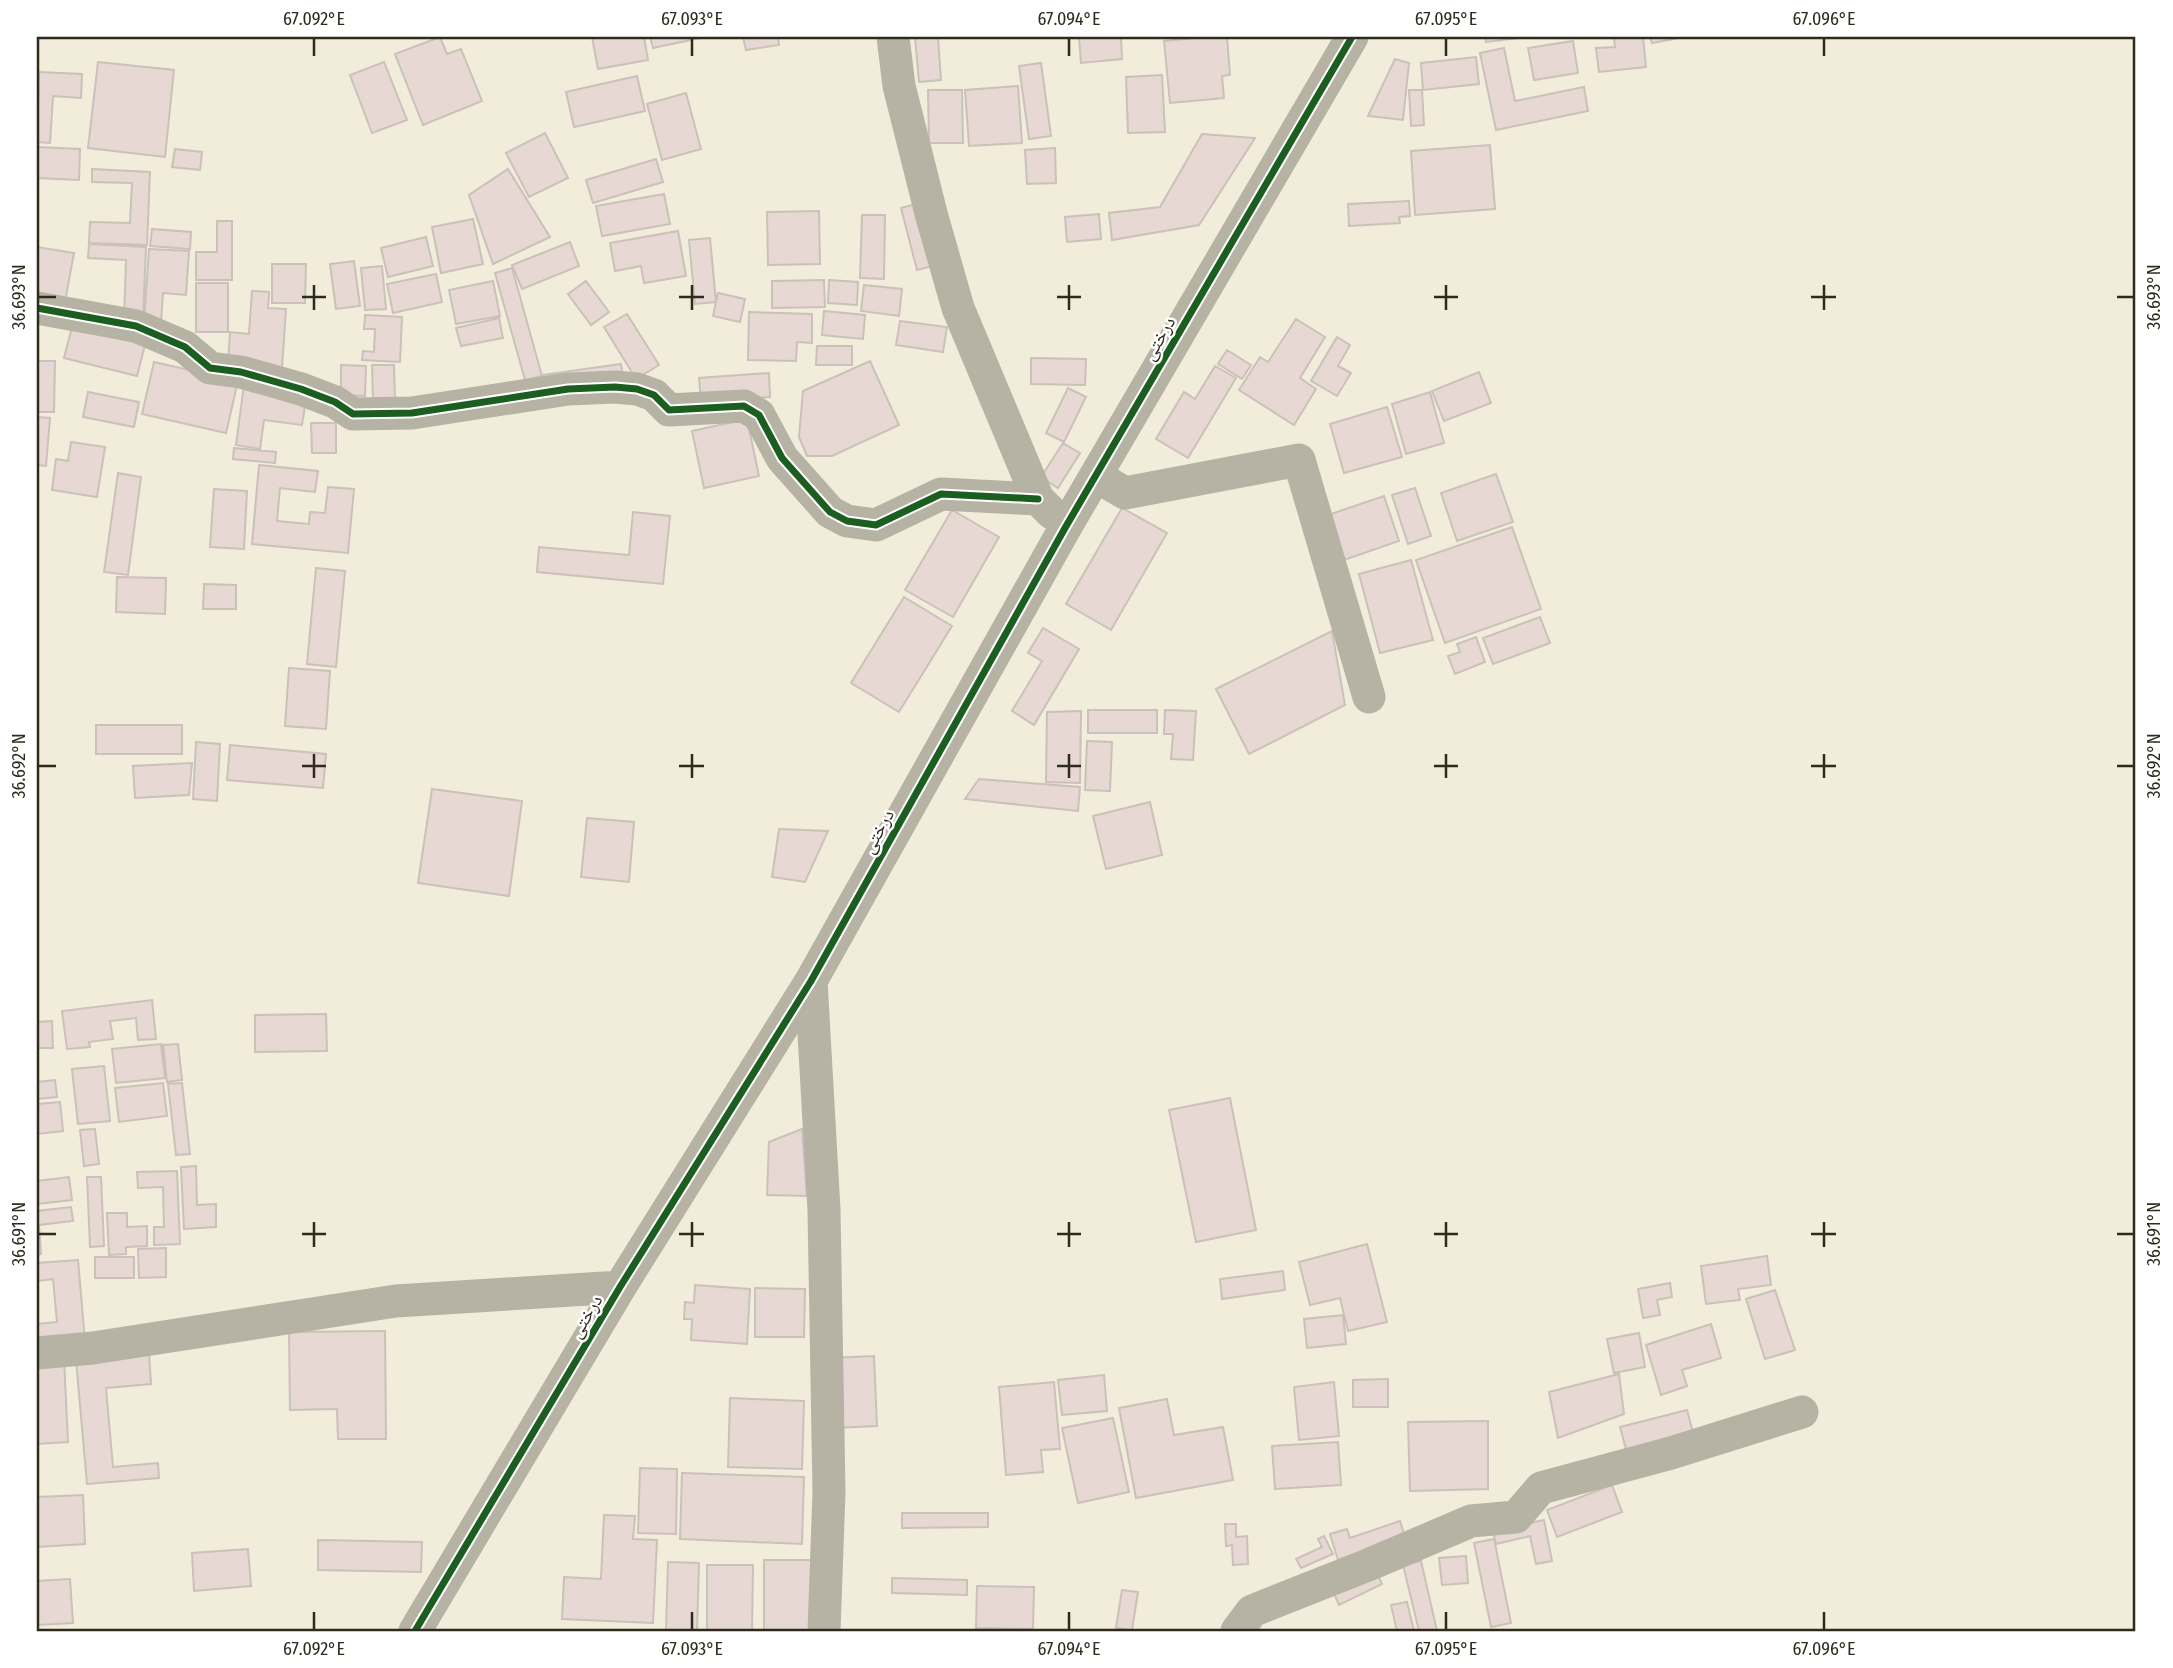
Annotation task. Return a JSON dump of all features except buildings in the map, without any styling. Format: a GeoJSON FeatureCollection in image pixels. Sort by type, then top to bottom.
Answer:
{"type":"FeatureCollection","features":[{"type":"Feature","properties":{"kind":"street"},"geometry":{"type":"LineString","coordinates":[[893,37],[899,86],[958,308],[1038,499],[1065,528]]}},
{"type":"Feature","properties":{"kind":"street","name":"درختی"},"geometry":{"type":"LineString","coordinates":[[415,1631],[620,1287],[811,981],[1065,528],[1352,37]]}},
{"type":"Feature","properties":{"kind":"street"},"geometry":{"type":"LineString","coordinates":[[37,308],[136,326],[185,347],[210,368],[241,372],[301,389],[335,402],[354,414],[412,413],[568,389],[615,387],[637,389],[654,395],[668,410],[744,406],[760,415],[782,458],[830,512],[847,521],[876,524],[941,494],[1038,499]]}},
{"type":"Feature","properties":{"kind":"street"},"geometry":{"type":"LineString","coordinates":[[1096,476],[1125,493],[1299,460],[1369,696]]}},
{"type":"Feature","properties":{"kind":"street"},"geometry":{"type":"LineString","coordinates":[[811,981],[824,1223],[829,1492],[824,1631]]}},
{"type":"Feature","properties":{"kind":"street"},"geometry":{"type":"LineString","coordinates":[[37,1353],[93,1348],[396,1301],[620,1287]]}},
{"type":"Feature","properties":{"kind":"street"},"geometry":{"type":"LineString","coordinates":[[1237,1631],[1252,1611],[1471,1521],[1516,1517],[1541,1488],[1671,1453],[1802,1412]]}},
{"type":"Feature","properties":{"kind":"cycle path"},"geometry":{"type":"LineString","coordinates":[[415,1631],[620,1287],[811,981],[1065,528],[1352,37]]}},
{"type":"Feature","properties":{"kind":"cycle path"},"geometry":{"type":"LineString","coordinates":[[37,308],[136,326],[185,347],[210,368],[241,372],[301,389],[335,402],[353,414],[412,413],[568,389],[615,387],[637,389],[654,395],[669,410],[744,406],[759,415],[782,458],[830,512],[847,521],[876,525],[941,494],[1038,499]]}}]}
